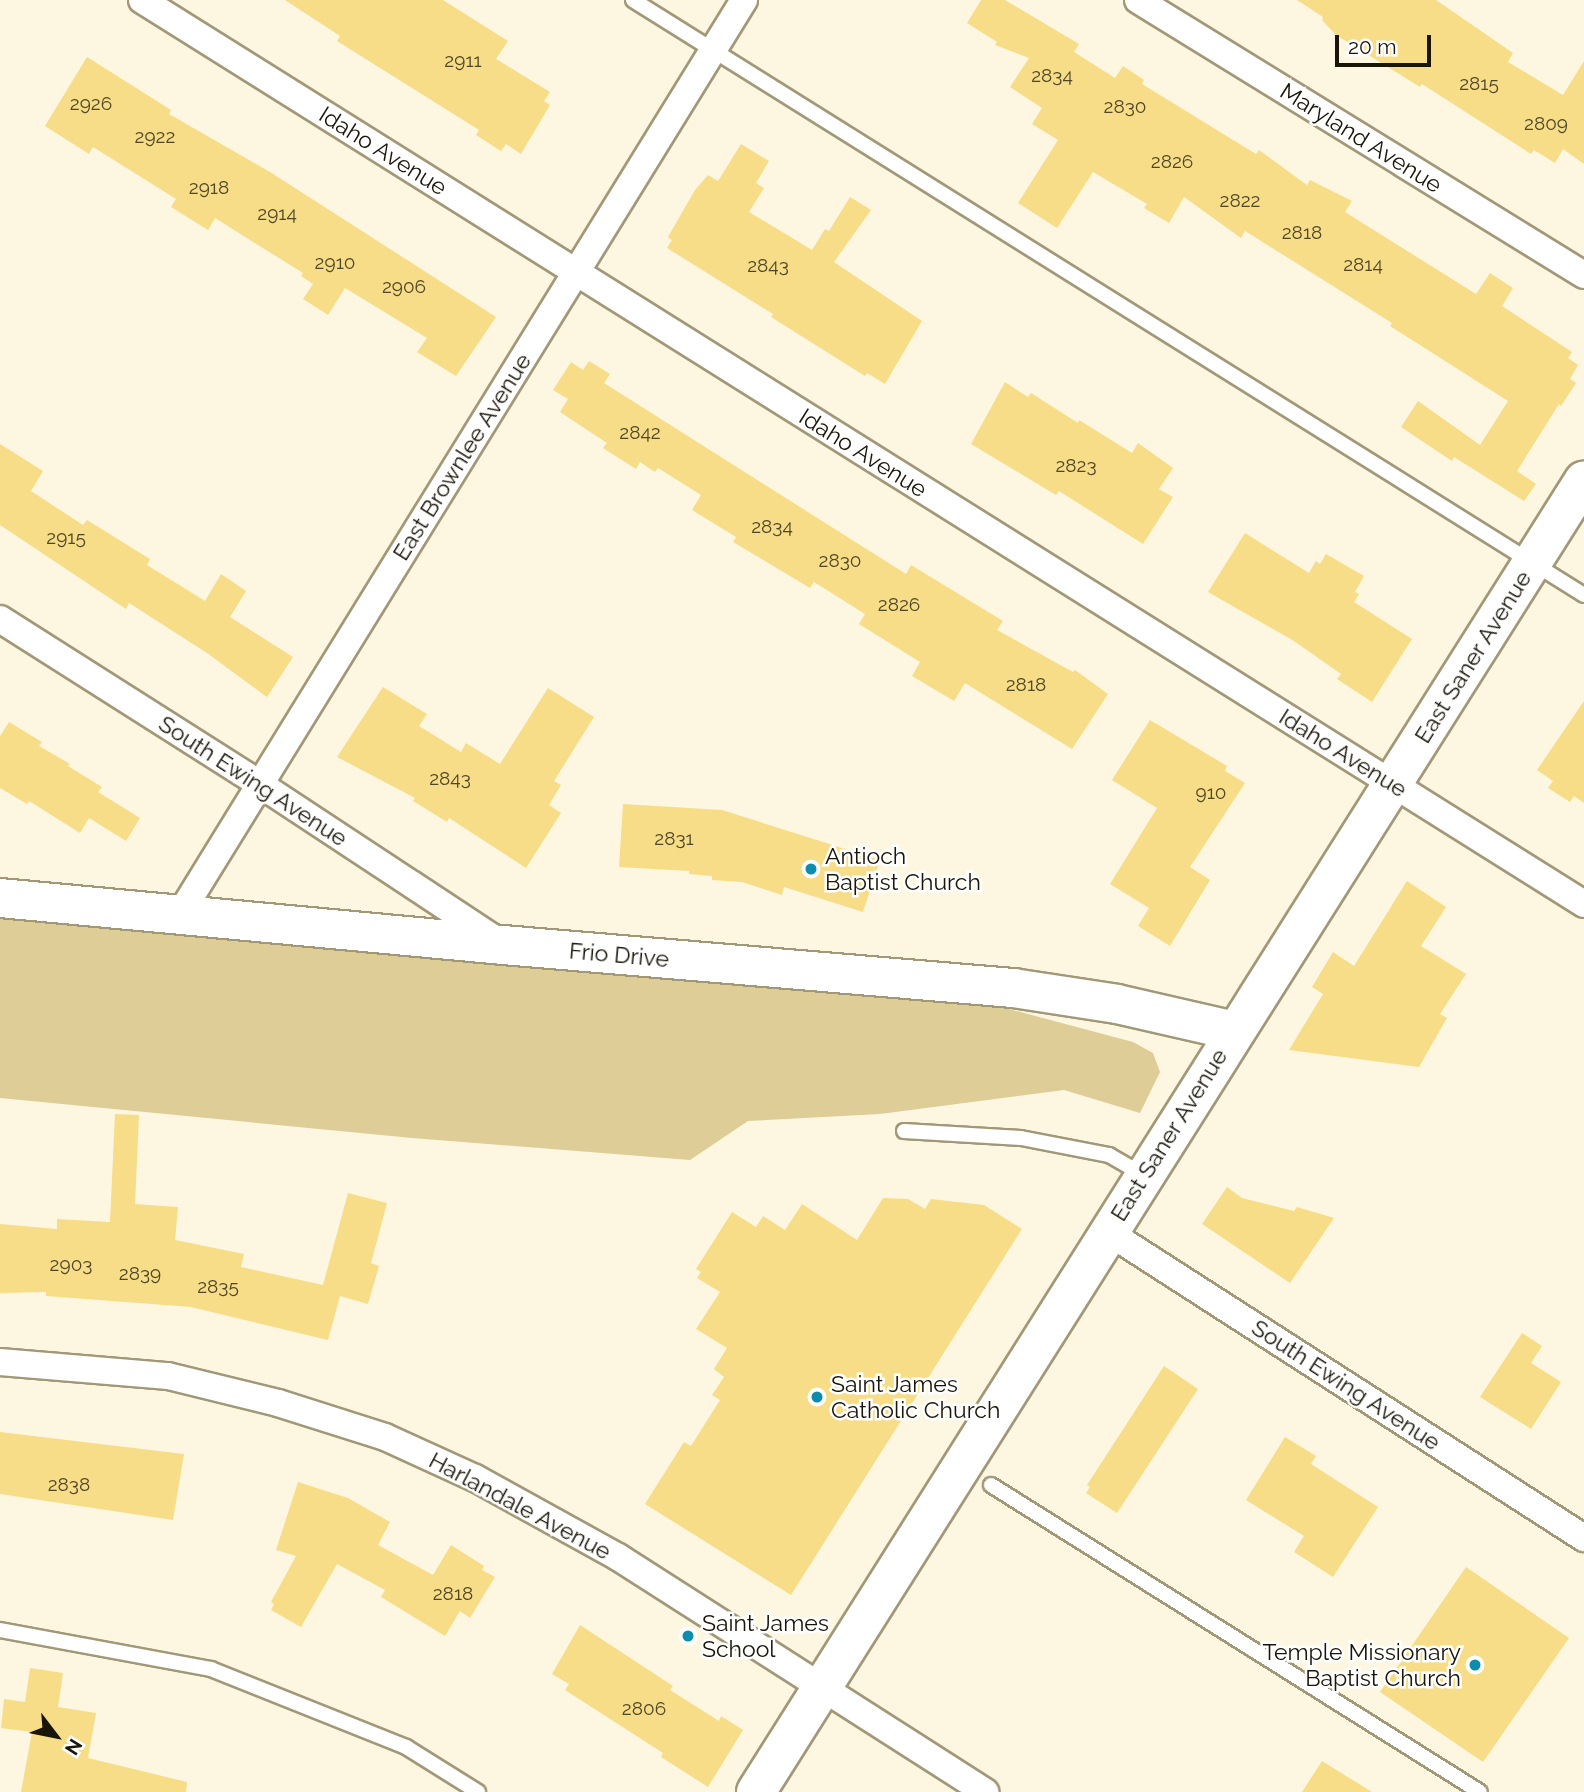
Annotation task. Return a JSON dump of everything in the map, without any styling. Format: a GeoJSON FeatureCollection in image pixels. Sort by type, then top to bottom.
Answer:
{"type":"FeatureCollection","features":[{"type":"Feature","properties":{"kind":"street","name":"Idaho Avenue"},"geometry":{"type":"LineString","coordinates":[[142,0],[1584,904]]}},
{"type":"Feature","properties":{"kind":"street","name":"East Brownlee Avenue"},"geometry":{"type":"LineString","coordinates":[[180,914],[258,783],[744,0]]}},
{"type":"Feature","properties":{"kind":"street","name":"Maryland Avenue"},"geometry":{"type":"LineString","coordinates":[[1138,0],[1584,275]]}},
{"type":"Feature","properties":{"kind":"street","name":"East Saner Avenue"},"geometry":{"type":"LineString","coordinates":[[756,1792],[1108,1232],[1394,785],[1584,480]]}},
{"type":"Feature","properties":{"kind":"street","name":"South Ewing Avenue"},"geometry":{"type":"LineString","coordinates":[[0,620],[258,783],[503,945]]}},
{"type":"Feature","properties":{"kind":"street","name":"Frio Drive"},"geometry":{"type":"LineString","coordinates":[[0,898],[503,945],[1013,988],[1117,1004],[1236,1031]]}},
{"type":"Feature","properties":{"kind":"street","name":"South Ewing Avenue"},"geometry":{"type":"LineString","coordinates":[[1108,1232],[1584,1538]]}},
{"type":"Feature","properties":{"kind":"street","name":"Harlandale Avenue"},"geometry":{"type":"LineString","coordinates":[[0,1362],[168,1376],[278,1403],[385,1437],[475,1478],[618,1558],[985,1792]]}},
{"type":"Feature","properties":{"kind":"lane"},"geometry":{"type":"LineString","coordinates":[[633,0],[1584,595]]}},
{"type":"Feature","properties":{"kind":"lane"},"geometry":{"type":"LineString","coordinates":[[904,1131],[1021,1138],[1109,1155],[1144,1176]]}},
{"type":"Feature","properties":{"kind":"lane"},"geometry":{"type":"LineString","coordinates":[[991,1485],[1480,1792]]}},
{"type":"Feature","properties":{"kind":"lane"},"geometry":{"type":"LineString","coordinates":[[0,1630],[211,1669],[406,1747],[478,1792]]}},
{"type":"Feature","properties":{"kind":"shaded area"},"geometry":{"type":"Polygon","coordinates":[[[0,918],[994,1005],[1133,1042],[1153,1053],[1160,1072],[1140,1113],[1064,1090],[880,1114],[748,1121],[690,1160],[412,1138],[0,1098],[0,918]]]}},
{"type":"Feature","properties":{"kind":"building"},"geometry":{"type":"Polygon","coordinates":[[[285,0],[443,0],[508,41],[496,59],[550,92],[544,101],[550,105],[521,154],[506,144],[501,151],[476,135],[479,130],[337,41],[340,36],[285,0]]]}},
{"type":"Feature","properties":{"kind":"building"},"geometry":{"type":"Polygon","coordinates":[[[981,0],[1005,0],[1079,44],[1074,52],[1115,78],[1123,66],[1144,80],[1142,84],[1256,154],[1259,150],[1307,185],[1310,180],[1352,201],[1345,212],[1476,294],[1490,273],[1513,288],[1502,306],[1572,352],[1568,358],[1578,365],[1570,379],[1576,383],[1561,406],[1559,404],[1517,471],[1536,484],[1524,501],[1454,457],[1452,461],[1401,427],[1418,401],[1480,445],[1508,401],[1390,326],[1392,323],[1245,231],[1241,238],[1184,197],[1169,223],[1144,208],[1147,204],[1093,172],[1057,228],[1018,203],[1058,140],[1032,124],[1042,108],[1010,87],[1029,58],[995,45],[997,42],[967,23],[981,0]]]}},
{"type":"Feature","properties":{"kind":"building"},"geometry":{"type":"Polygon","coordinates":[[[1297,0],[1436,0],[1513,53],[1508,62],[1563,95],[1584,61],[1584,164],[1563,149],[1555,163],[1534,150],[1531,154],[1422,84],[1420,87],[1336,35],[1322,20],[1323,17],[1297,0]]]}},
{"type":"Feature","properties":{"kind":"building"},"geometry":{"type":"Polygon","coordinates":[[[87,57],[171,110],[169,114],[270,172],[496,317],[456,376],[417,352],[427,338],[345,288],[328,315],[303,299],[313,284],[301,276],[303,273],[215,218],[208,230],[171,207],[176,199],[93,147],[89,154],[45,126],[87,57]]]}},
{"type":"Feature","properties":{"kind":"building"},"geometry":{"type":"Polygon","coordinates":[[[741,144],[769,161],[756,183],[764,188],[749,212],[812,250],[825,229],[829,231],[850,197],[871,210],[834,262],[922,321],[885,384],[867,373],[865,376],[771,317],[773,314],[667,248],[672,240],[668,237],[695,190],[708,175],[718,181],[741,144]]]}},
{"type":"Feature","properties":{"kind":"building"},"geometry":{"type":"Polygon","coordinates":[[[589,361],[610,374],[604,383],[906,574],[911,565],[1003,621],[997,630],[1073,672],[1075,670],[1108,694],[1072,749],[965,683],[954,701],[912,676],[920,662],[859,624],[865,614],[814,582],[810,588],[733,542],[736,537],[692,510],[701,495],[658,468],[655,472],[640,462],[636,469],[603,448],[607,443],[560,412],[568,399],[553,390],[571,362],[583,370],[589,361]]]}},
{"type":"Feature","properties":{"kind":"building"},"geometry":{"type":"Polygon","coordinates":[[[1005,382],[1028,397],[1031,393],[1132,453],[1138,443],[1173,468],[1159,489],[1173,497],[1143,544],[1059,491],[1056,495],[971,444],[1005,382]]]}},
{"type":"Feature","properties":{"kind":"building"},"geometry":{"type":"Polygon","coordinates":[[[0,444],[43,471],[31,491],[83,525],[87,520],[150,559],[147,565],[205,601],[221,574],[246,591],[230,617],[293,657],[267,697],[207,653],[129,603],[126,609],[0,525],[0,444]]]}},
{"type":"Feature","properties":{"kind":"building"},"geometry":{"type":"Polygon","coordinates":[[[1245,533],[1309,573],[1316,561],[1320,564],[1326,554],[1364,576],[1355,592],[1359,594],[1354,602],[1412,639],[1372,702],[1337,679],[1341,674],[1294,641],[1208,592],[1245,533]]]}},
{"type":"Feature","properties":{"kind":"building"},"geometry":{"type":"Polygon","coordinates":[[[383,687],[427,714],[419,726],[461,752],[466,743],[500,764],[548,688],[594,717],[554,781],[561,785],[549,805],[561,813],[526,868],[449,818],[447,822],[413,801],[415,798],[337,757],[383,687]]]}},
{"type":"Feature","properties":{"kind":"building"},"geometry":{"type":"Polygon","coordinates":[[[1584,701],[1584,803],[1574,796],[1570,802],[1548,788],[1553,781],[1537,770],[1584,701]]]}},
{"type":"Feature","properties":{"kind":"building"},"geometry":{"type":"Polygon","coordinates":[[[1150,720],[1227,766],[1225,771],[1245,783],[1190,867],[1210,880],[1170,946],[1138,926],[1149,908],[1110,884],[1157,808],[1112,780],[1150,720]]]}},
{"type":"Feature","properties":{"kind":"building"},"geometry":{"type":"Polygon","coordinates":[[[9,722],[42,742],[39,746],[102,787],[98,792],[140,818],[126,841],[89,818],[80,833],[29,801],[27,804],[0,788],[0,736],[9,722]]]}},
{"type":"Feature","properties":{"kind":"building"},"geometry":{"type":"Polygon","coordinates":[[[623,804],[722,810],[880,860],[863,912],[784,887],[782,895],[742,882],[712,880],[712,876],[689,874],[689,871],[619,867],[623,804]]]}},
{"type":"Feature","properties":{"kind":"building"},"geometry":{"type":"Polygon","coordinates":[[[1407,881],[1446,907],[1421,946],[1466,974],[1440,1014],[1447,1018],[1419,1067],[1289,1050],[1323,994],[1312,987],[1333,952],[1354,966],[1407,881]]]}},
{"type":"Feature","properties":{"kind":"building"},"geometry":{"type":"Polygon","coordinates":[[[115,1114],[139,1115],[135,1204],[178,1207],[175,1240],[244,1254],[241,1267],[323,1285],[348,1193],[387,1203],[371,1263],[379,1266],[368,1304],[340,1296],[328,1340],[191,1307],[46,1296],[46,1292],[0,1293],[0,1224],[57,1229],[57,1219],[110,1222],[115,1114]]]}},
{"type":"Feature","properties":{"kind":"building"},"geometry":{"type":"Polygon","coordinates":[[[1227,1187],[1242,1198],[1294,1211],[1297,1207],[1334,1218],[1290,1283],[1202,1224],[1227,1187]]]}},
{"type":"Feature","properties":{"kind":"building","name":"Saint James Catholic Church"},"geometry":{"type":"Polygon","coordinates":[[[883,1198],[908,1199],[925,1209],[931,1199],[984,1205],[1022,1229],[791,1595],[645,1504],[684,1442],[691,1446],[720,1400],[712,1395],[724,1377],[714,1369],[727,1348],[696,1329],[720,1292],[697,1278],[701,1272],[696,1269],[732,1212],[756,1227],[763,1216],[785,1230],[802,1204],[857,1240],[883,1198]]]}},
{"type":"Feature","properties":{"kind":"building"},"geometry":{"type":"Polygon","coordinates":[[[1522,1333],[1542,1346],[1531,1363],[1561,1382],[1531,1429],[1480,1397],[1522,1333]]]}},
{"type":"Feature","properties":{"kind":"building"},"geometry":{"type":"Polygon","coordinates":[[[1164,1366],[1198,1389],[1117,1513],[1086,1493],[1090,1487],[1087,1485],[1164,1366]]]}},
{"type":"Feature","properties":{"kind":"building"},"geometry":{"type":"Polygon","coordinates":[[[0,1432],[184,1454],[173,1520],[0,1494],[0,1432]]]}},
{"type":"Feature","properties":{"kind":"building"},"geometry":{"type":"Polygon","coordinates":[[[1285,1437],[1316,1456],[1311,1464],[1378,1507],[1333,1577],[1294,1552],[1304,1536],[1246,1500],[1285,1437]]]}},
{"type":"Feature","properties":{"kind":"building"},"geometry":{"type":"Polygon","coordinates":[[[298,1482],[348,1498],[390,1522],[378,1545],[433,1575],[451,1545],[484,1566],[482,1570],[495,1577],[470,1618],[460,1611],[445,1636],[381,1597],[385,1590],[337,1564],[301,1627],[271,1610],[274,1604],[271,1602],[296,1556],[276,1550],[298,1482]]]}},
{"type":"Feature","properties":{"kind":"building","name":"Temple Missionary Baptist Church"},"geometry":{"type":"Polygon","coordinates":[[[1466,1567],[1569,1638],[1483,1762],[1380,1692],[1466,1567]]]}},
{"type":"Feature","properties":{"kind":"building"},"geometry":{"type":"Polygon","coordinates":[[[580,1625],[673,1686],[670,1690],[719,1721],[721,1716],[743,1730],[708,1787],[661,1757],[663,1753],[565,1690],[569,1684],[552,1674],[580,1625]]]}},
{"type":"Feature","properties":{"kind":"building"},"geometry":{"type":"Polygon","coordinates":[[[30,1668],[63,1673],[58,1707],[96,1713],[88,1758],[187,1782],[186,1792],[21,1792],[32,1732],[1,1728],[4,1699],[25,1702],[30,1668]]]}},
{"type":"Feature","properties":{"kind":"building"},"geometry":{"type":"Polygon","coordinates":[[[1322,1761],[1372,1792],[1302,1792],[1322,1761]]]}},
{"type":"Feature","properties":{"kind":"place","name":"Antioch Baptist Church"},"geometry":{"type":"Point","coordinates":[811,869]}},
{"type":"Feature","properties":{"kind":"place","name":"Saint James Catholic Church"},"geometry":{"type":"Point","coordinates":[817,1397]}},
{"type":"Feature","properties":{"kind":"place","name":"Saint James School"},"geometry":{"type":"Point","coordinates":[688,1636]}},
{"type":"Feature","properties":{"kind":"place","name":"Temple Missionary Baptist Church"},"geometry":{"type":"Point","coordinates":[1475,1665]}}]}
